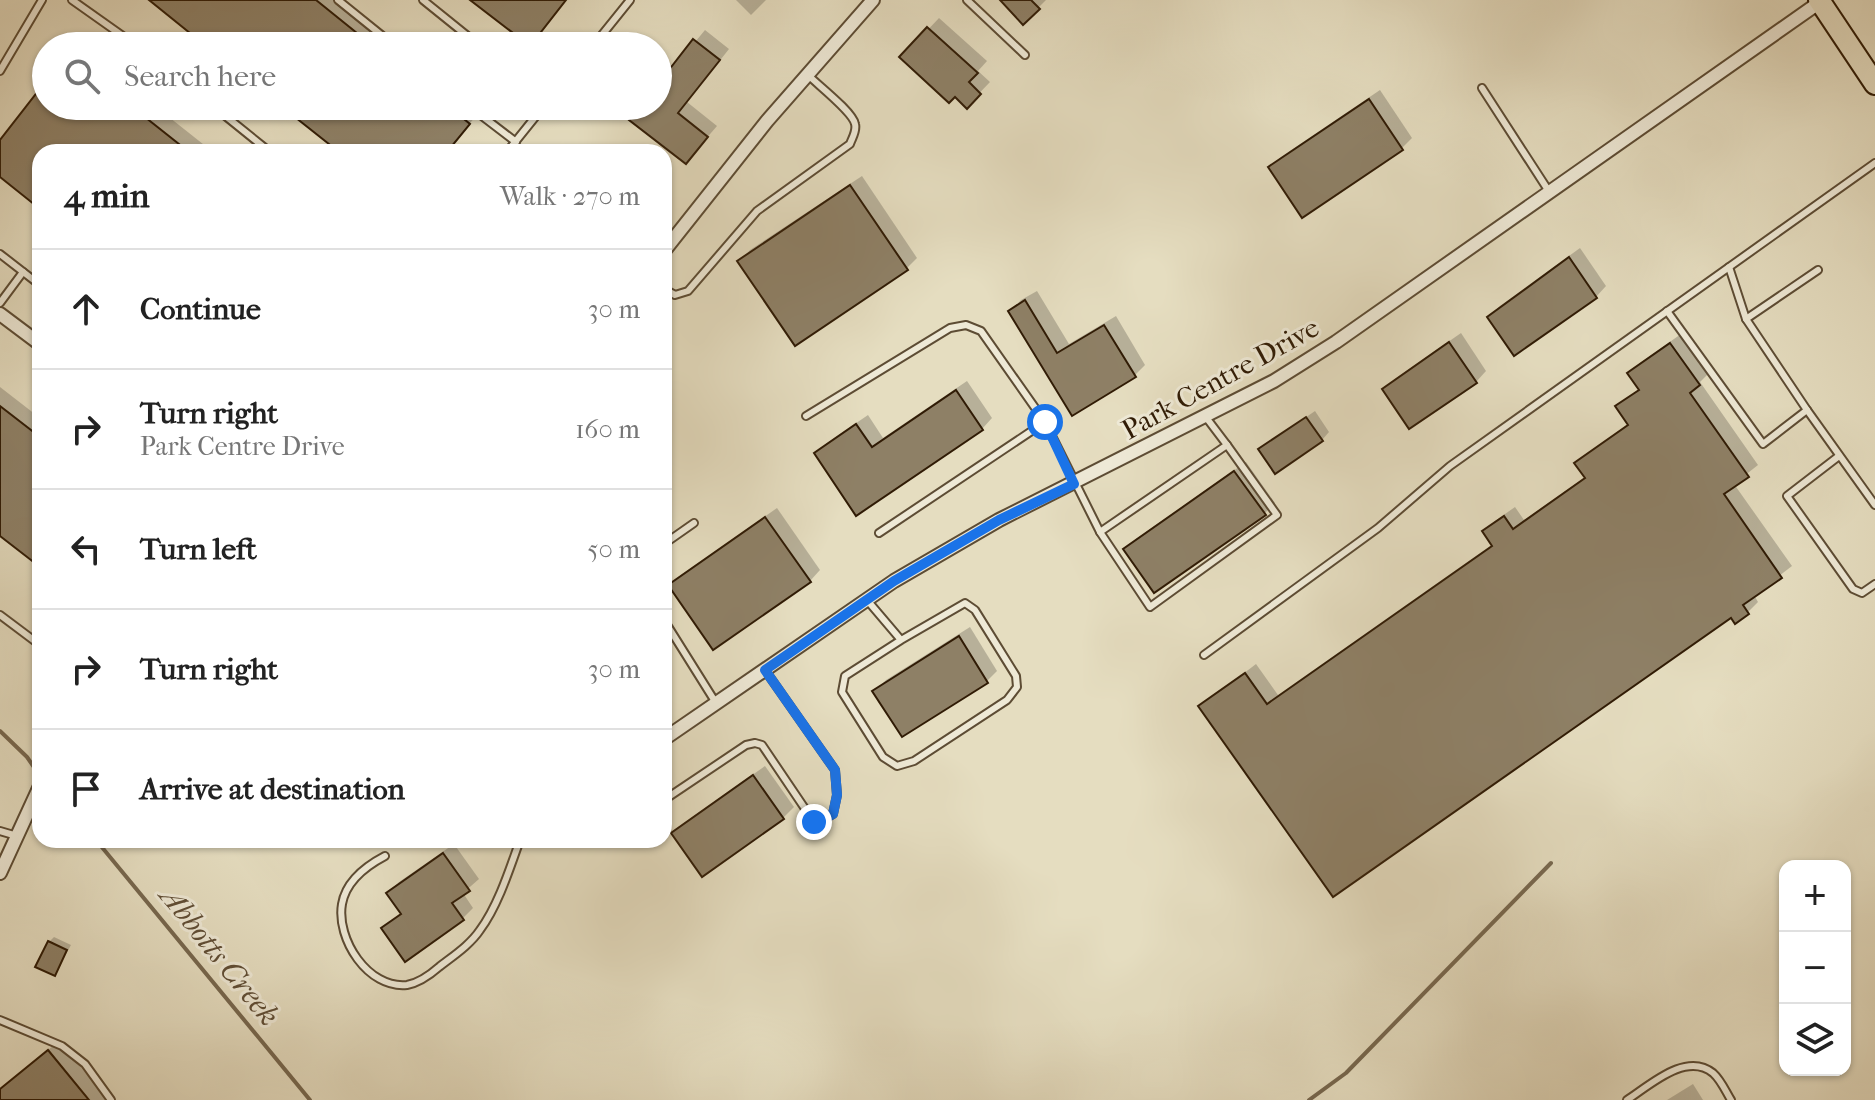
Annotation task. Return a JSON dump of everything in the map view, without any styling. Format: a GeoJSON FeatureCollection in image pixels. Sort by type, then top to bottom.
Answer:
{"type":"FeatureCollection","features":[{"type":"Feature","properties":{"kind":"main road"},"geometry":{"type":"LineString","coordinates":[[1820,1],[1875,84]]}},
{"type":"Feature","properties":{"kind":"street"},"geometry":{"type":"LineString","coordinates":[[672,241],[767,121],[873,0]]}},
{"type":"Feature","properties":{"kind":"street","name":"Park Centre Drive"},"geometry":{"type":"LineString","coordinates":[[672,733],[894,581],[999,520],[1274,381],[1336,342],[1820,1]]}},
{"type":"Feature","properties":{"kind":"street"},"geometry":{"type":"LineString","coordinates":[[0,314],[32,338]]}},
{"type":"Feature","properties":{"kind":"street"},"geometry":{"type":"LineString","coordinates":[[0,873],[32,803]]}},
{"type":"Feature","properties":{"kind":"lane"},"geometry":{"type":"LineString","coordinates":[[0,71],[42,0]]}},
{"type":"Feature","properties":{"kind":"lane"},"geometry":{"type":"LineString","coordinates":[[72,0],[117,32]]}},
{"type":"Feature","properties":{"kind":"lane"},"geometry":{"type":"LineString","coordinates":[[338,0],[378,32]]}},
{"type":"Feature","properties":{"kind":"lane"},"geometry":{"type":"LineString","coordinates":[[423,0],[463,32]]}},
{"type":"Feature","properties":{"kind":"lane"},"geometry":{"type":"LineString","coordinates":[[604,32],[630,0]]}},
{"type":"Feature","properties":{"kind":"lane"},"geometry":{"type":"LineString","coordinates":[[967,0],[1025,55]]}},
{"type":"Feature","properties":{"kind":"lane"},"geometry":{"type":"LineString","coordinates":[[672,293],[688,291],[757,211],[850,144],[855,124],[808,75]]}},
{"type":"Feature","properties":{"kind":"lane"},"geometry":{"type":"LineString","coordinates":[[1482,88],[1550,193]]}},
{"type":"Feature","properties":{"kind":"lane"},"geometry":{"type":"LineString","coordinates":[[230,120],[260,144]]}},
{"type":"Feature","properties":{"kind":"lane"},"geometry":{"type":"LineString","coordinates":[[487,120],[516,142],[533,120]]}},
{"type":"Feature","properties":{"kind":"lane"},"geometry":{"type":"LineString","coordinates":[[1204,655],[1378,528],[1450,466],[1875,163]]}},
{"type":"Feature","properties":{"kind":"lane"},"geometry":{"type":"LineString","coordinates":[[0,254],[32,279]]}},
{"type":"Feature","properties":{"kind":"lane"},"geometry":{"type":"LineString","coordinates":[[1729,267],[1746,319],[1875,505]]}},
{"type":"Feature","properties":{"kind":"lane"},"geometry":{"type":"LineString","coordinates":[[1746,319],[1818,270]]}},
{"type":"Feature","properties":{"kind":"lane"},"geometry":{"type":"LineString","coordinates":[[0,303],[23,272]]}},
{"type":"Feature","properties":{"kind":"lane"},"geometry":{"type":"LineString","coordinates":[[1667,311],[1763,444],[1807,410]]}},
{"type":"Feature","properties":{"kind":"lane"},"geometry":{"type":"LineString","coordinates":[[806,416],[950,328],[966,325],[981,331],[1045,422],[1100,532],[1150,607],[1277,515],[1205,416]]}},
{"type":"Feature","properties":{"kind":"lane"},"geometry":{"type":"LineString","coordinates":[[879,533],[1045,422]]}},
{"type":"Feature","properties":{"kind":"lane"},"geometry":{"type":"LineString","coordinates":[[1100,532],[1227,445]]}},
{"type":"Feature","properties":{"kind":"lane"},"geometry":{"type":"LineString","coordinates":[[1839,456],[1787,496],[1853,589],[1862,593],[1875,584]]}},
{"type":"Feature","properties":{"kind":"lane"},"geometry":{"type":"LineString","coordinates":[[672,538],[694,523]]}},
{"type":"Feature","properties":{"kind":"lane"},"geometry":{"type":"LineString","coordinates":[[867,600],[901,640]]}},
{"type":"Feature","properties":{"kind":"lane"},"geometry":{"type":"LineString","coordinates":[[965,603],[975,610],[1016,676],[1017,687],[1007,700],[941,744],[914,761],[897,766],[883,757],[842,692],[845,676],[901,640],[965,603]]}},
{"type":"Feature","properties":{"kind":"lane"},"geometry":{"type":"LineString","coordinates":[[0,615],[32,639]]}},
{"type":"Feature","properties":{"kind":"lane"},"geometry":{"type":"LineString","coordinates":[[672,633],[716,703]]}},
{"type":"Feature","properties":{"kind":"lane"},"geometry":{"type":"LineString","coordinates":[[672,795],[746,745],[755,743],[762,745],[814,822],[833,814],[837,795],[835,770],[765,670]]}},
{"type":"Feature","properties":{"kind":"lane"},"geometry":{"type":"LineString","coordinates":[[0,831],[17,836]]}},
{"type":"Feature","properties":{"kind":"lane"},"geometry":{"type":"LineString","coordinates":[[385,856],[368,864],[353,879],[342,902],[341,922],[350,946],[365,969],[383,981],[407,985],[428,976],[481,930],[517,848]]}},
{"type":"Feature","properties":{"kind":"lane"},"geometry":{"type":"LineString","coordinates":[[0,1020],[62,1046],[85,1064],[111,1100]]}},
{"type":"Feature","properties":{"kind":"lane"},"geometry":{"type":"LineString","coordinates":[[1627,1100],[1674,1070],[1694,1066],[1714,1074],[1731,1100]]}},
{"type":"Feature","properties":{"kind":"building"},"geometry":{"type":"Polygon","coordinates":[[[149,0],[316,0],[356,32],[189,32],[149,0]]]}},
{"type":"Feature","properties":{"kind":"building"},"geometry":{"type":"Polygon","coordinates":[[[470,0],[566,0],[541,32],[512,32],[470,0]]]}},
{"type":"Feature","properties":{"kind":"building"},"geometry":{"type":"Polygon","coordinates":[[[1000,0],[1031,0],[1040,9],[1023,25],[1000,0]]]}},
{"type":"Feature","properties":{"kind":"building"},"geometry":{"type":"Polygon","coordinates":[[[927,27],[978,73],[969,82],[981,94],[967,109],[955,97],[949,103],[899,57],[927,27]]]}},
{"type":"Feature","properties":{"kind":"building"},"geometry":{"type":"Polygon","coordinates":[[[693,39],[720,60],[678,113],[708,137],[686,164],[672,153],[672,144],[660,144],[629,120],[672,120],[672,66],[693,39]]]}},
{"type":"Feature","properties":{"kind":"building"},"geometry":{"type":"Polygon","coordinates":[[[32,99],[32,120],[149,120],[179,144],[32,144],[32,203],[0,177],[0,140],[32,99]]]}},
{"type":"Feature","properties":{"kind":"building"},"geometry":{"type":"Polygon","coordinates":[[[1369,99],[1403,150],[1302,218],[1268,167],[1369,99]]]}},
{"type":"Feature","properties":{"kind":"building"},"geometry":{"type":"Polygon","coordinates":[[[299,120],[465,120],[470,124],[454,144],[329,144],[299,120]]]}},
{"type":"Feature","properties":{"kind":"building"},"geometry":{"type":"Polygon","coordinates":[[[850,185],[908,270],[795,346],[737,261],[850,185]]]}},
{"type":"Feature","properties":{"kind":"building"},"geometry":{"type":"Polygon","coordinates":[[[1569,257],[1597,298],[1514,356],[1487,317],[1569,257]]]}},
{"type":"Feature","properties":{"kind":"building"},"geometry":{"type":"Polygon","coordinates":[[[1025,300],[1057,353],[1104,325],[1136,377],[1072,416],[1008,311],[1025,300]]]}},
{"type":"Feature","properties":{"kind":"building"},"geometry":{"type":"Polygon","coordinates":[[[1449,342],[1477,383],[1409,429],[1382,389],[1449,342]]]}},
{"type":"Feature","properties":{"kind":"building"},"geometry":{"type":"Polygon","coordinates":[[[1670,343],[1700,385],[1690,393],[1749,477],[1724,494],[1782,578],[1743,605],[1749,614],[1735,624],[1731,618],[1333,897],[1198,706],[1245,673],[1267,704],[1492,546],[1482,531],[1504,516],[1513,529],[1585,478],[1574,463],[1628,425],[1615,406],[1639,390],[1627,373],[1670,343]]]}},
{"type":"Feature","properties":{"kind":"building"},"geometry":{"type":"Polygon","coordinates":[[[956,390],[983,430],[856,516],[814,453],[856,424],[872,447],[956,390]]]}},
{"type":"Feature","properties":{"kind":"building"},"geometry":{"type":"Polygon","coordinates":[[[0,406],[32,431],[32,561],[0,536],[0,406]]]}},
{"type":"Feature","properties":{"kind":"building"},"geometry":{"type":"Polygon","coordinates":[[[1306,417],[1323,441],[1275,474],[1258,449],[1306,417]]]}},
{"type":"Feature","properties":{"kind":"building"},"geometry":{"type":"Polygon","coordinates":[[[1234,471],[1266,515],[1154,593],[1123,549],[1234,471]]]}},
{"type":"Feature","properties":{"kind":"building"},"geometry":{"type":"Polygon","coordinates":[[[765,517],[811,582],[713,650],[672,591],[672,582],[765,517]]]}},
{"type":"Feature","properties":{"kind":"building"},"geometry":{"type":"Polygon","coordinates":[[[959,636],[988,683],[902,737],[872,691],[959,636]]]}},
{"type":"Feature","properties":{"kind":"building"},"geometry":{"type":"Polygon","coordinates":[[[753,775],[784,819],[702,877],[672,832],[753,775]]]}},
{"type":"Feature","properties":{"kind":"building"},"geometry":{"type":"Polygon","coordinates":[[[443,853],[470,891],[452,903],[464,920],[405,962],[381,928],[401,914],[386,893],[443,853]]]}},
{"type":"Feature","properties":{"kind":"building"},"geometry":{"type":"Polygon","coordinates":[[[48,941],[67,950],[55,976],[35,967],[48,941]]]}},
{"type":"Feature","properties":{"kind":"building"},"geometry":{"type":"Polygon","coordinates":[[[48,1050],[89,1100],[0,1100],[0,1089],[48,1050]]]}},
{"type":"Feature","properties":{"kind":"waterway","name":"Abbotts Creek"},"geometry":{"type":"LineString","coordinates":[[0,731],[32,764]]}},
{"type":"Feature","properties":{"kind":"waterway","name":"Abbotts Creek"},"geometry":{"type":"LineString","coordinates":[[103,848],[310,1100]]}},
{"type":"Feature","properties":{"kind":"waterway"},"geometry":{"type":"LineString","coordinates":[[1309,1100],[1346,1073],[1551,863]]}},
{"type":"Feature","properties":{"kind":"route"},"geometry":{"type":"LineString","coordinates":[[814,822],[833,814],[837,795],[835,770],[765,670],[894,581],[999,520],[1074,484],[1045,422]]}}]}
